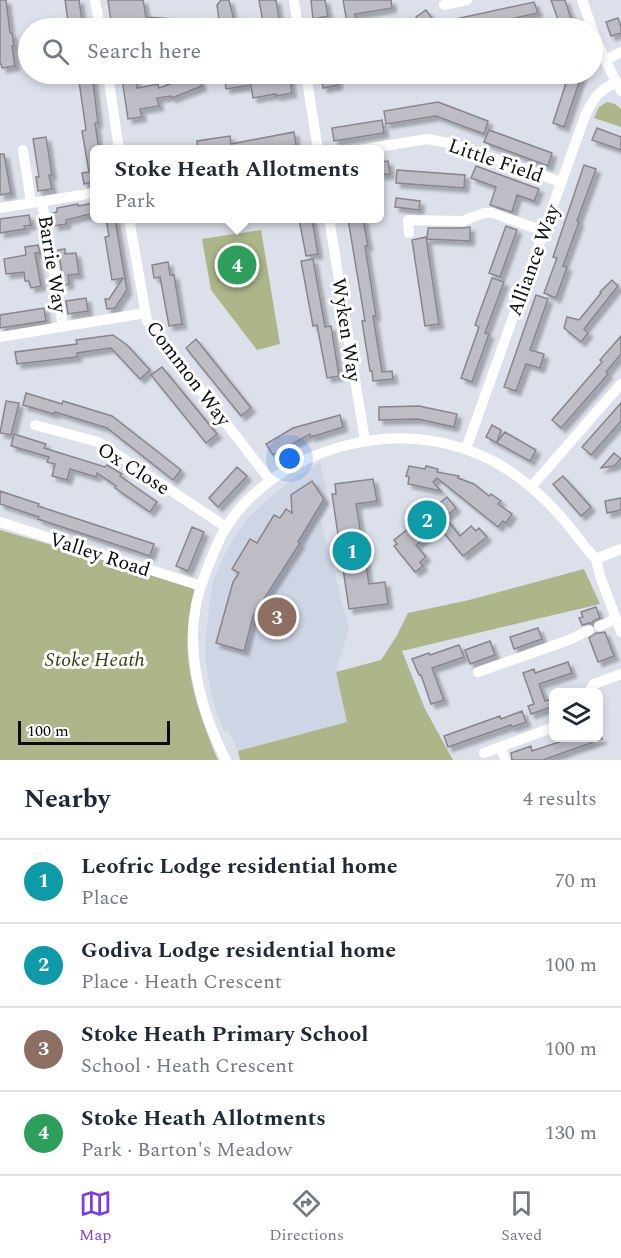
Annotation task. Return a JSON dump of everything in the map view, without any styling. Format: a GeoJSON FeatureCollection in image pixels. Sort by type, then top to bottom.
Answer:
{"type":"FeatureCollection","features":[{"type":"Feature","properties":{"kind":"street"},"geometry":{"type":"LineString","coordinates":[[95,0],[98,18]]}},
{"type":"Feature","properties":{"kind":"street"},"geometry":{"type":"LineString","coordinates":[[294,0],[297,18]]}},
{"type":"Feature","properties":{"kind":"street"},"geometry":{"type":"LineString","coordinates":[[444,5],[467,0]]}},
{"type":"Feature","properties":{"kind":"street"},"geometry":{"type":"LineString","coordinates":[[582,0],[588,18]]}},
{"type":"Feature","properties":{"kind":"street"},"geometry":{"type":"LineString","coordinates":[[605,60],[621,52]]}},
{"type":"Feature","properties":{"kind":"street"},"geometry":{"type":"LineString","coordinates":[[603,55],[619,86]]}},
{"type":"Feature","properties":{"kind":"street"},"geometry":{"type":"LineString","coordinates":[[109,84],[118,145]]}},
{"type":"Feature","properties":{"kind":"street"},"geometry":{"type":"LineString","coordinates":[[308,84],[317,145]]}},
{"type":"Feature","properties":{"kind":"street","name":"Alliance Way"},"geometry":{"type":"LineString","coordinates":[[466,449],[543,231],[591,104],[600,92],[619,86]]}},
{"type":"Feature","properties":{"kind":"street","name":"Little Field"},"geometry":{"type":"LineString","coordinates":[[384,146],[427,139],[449,143],[561,182]]}},
{"type":"Feature","properties":{"kind":"street"},"geometry":{"type":"LineString","coordinates":[[23,150],[31,203]]}},
{"type":"Feature","properties":{"kind":"street"},"geometry":{"type":"LineString","coordinates":[[0,208],[90,194]]}},
{"type":"Feature","properties":{"kind":"street","name":"Barrie Way"},"geometry":{"type":"LineString","coordinates":[[42,201],[63,327]]}},
{"type":"Feature","properties":{"kind":"street"},"geometry":{"type":"LineString","coordinates":[[409,233],[408,220],[463,221],[488,213],[498,214],[543,231]]}},
{"type":"Feature","properties":{"kind":"street","name":"Common Way"},"geometry":{"type":"LineString","coordinates":[[130,223],[147,321],[270,480]]}},
{"type":"Feature","properties":{"kind":"street","name":"Wyken Way"},"geometry":{"type":"LineString","coordinates":[[330,223],[365,441]]}},
{"type":"Feature","properties":{"kind":"street"},"geometry":{"type":"LineString","coordinates":[[0,337],[145,313]]}},
{"type":"Feature","properties":{"kind":"street"},"geometry":{"type":"LineString","coordinates":[[531,487],[621,384]]}},
{"type":"Feature","properties":{"kind":"street","name":"Ox Close"},"geometry":{"type":"LineString","coordinates":[[35,425],[98,442],[226,528]]}},
{"type":"Feature","properties":{"kind":"street"},"geometry":{"type":"LineString","coordinates":[[226,760],[215,740],[205,711],[195,662],[193,624],[201,586],[226,528],[241,508],[270,480],[305,459],[324,451],[365,441],[406,437],[466,449],[507,470],[531,487],[556,511],[596,559],[600,576],[620,628],[594,628],[569,640],[478,672]]}},
{"type":"Feature","properties":{"kind":"street","name":"Valley Road"},"geometry":{"type":"LineString","coordinates":[[0,522],[201,586]]}},
{"type":"Feature","properties":{"kind":"street"},"geometry":{"type":"LineString","coordinates":[[596,559],[621,549]]}},
{"type":"Feature","properties":{"kind":"street"},"geometry":{"type":"LineString","coordinates":[[592,688],[594,684],[621,674]]}},
{"type":"Feature","properties":{"kind":"street"},"geometry":{"type":"LineString","coordinates":[[484,753],[549,729]]}},
{"type":"Feature","properties":{"kind":"street"},"geometry":{"type":"LineString","coordinates":[[501,747],[505,760]]}},
{"type":"Feature","properties":{"kind":"shaded area"},"geometry":{"type":"Polygon","coordinates":[[[320,462],[330,506],[321,522],[349,628],[336,672],[348,722],[238,751],[228,730],[224,731],[218,717],[205,658],[212,585],[233,539],[248,518],[290,481],[320,462]]]}},
{"type":"Feature","properties":{"kind":"green space"},"geometry":{"type":"Polygon","coordinates":[[[607,102],[621,109],[621,127],[594,118],[599,107],[607,102]]]}},
{"type":"Feature","properties":{"kind":"green space"},"geometry":{"type":"Polygon","coordinates":[[[261,230],[280,344],[257,350],[211,290],[202,239],[261,230]]]}},
{"type":"Feature","properties":{"kind":"green space","name":"Stoke Heath"},"geometry":{"type":"Polygon","coordinates":[[[0,530],[195,589],[187,639],[190,674],[199,710],[218,760],[0,760],[0,530]]]}},
{"type":"Feature","properties":{"kind":"green space"},"geometry":{"type":"Polygon","coordinates":[[[584,569],[600,604],[402,651],[425,709],[453,760],[240,760],[238,751],[347,722],[336,672],[381,660],[408,613],[469,600],[584,569]]]}},
{"type":"Feature","properties":{"kind":"building"},"geometry":{"type":"Polygon","coordinates":[[[0,0],[6,0],[15,66],[2,68],[0,64],[0,0]]]}},
{"type":"Feature","properties":{"kind":"building"},"geometry":{"type":"Polygon","coordinates":[[[65,0],[79,0],[82,18],[68,18],[65,0]]]}},
{"type":"Feature","properties":{"kind":"building"},"geometry":{"type":"Polygon","coordinates":[[[108,0],[143,0],[146,17],[160,18],[111,18],[108,0]]]}},
{"type":"Feature","properties":{"kind":"building"},"geometry":{"type":"Polygon","coordinates":[[[221,0],[229,0],[234,18],[219,18],[217,5],[221,0]]]}},
{"type":"Feature","properties":{"kind":"building"},"geometry":{"type":"Polygon","coordinates":[[[259,0],[276,0],[279,18],[262,18],[259,0]]]}},
{"type":"Feature","properties":{"kind":"building"},"geometry":{"type":"Polygon","coordinates":[[[311,0],[325,0],[328,16],[313,18],[311,0]]]}},
{"type":"Feature","properties":{"kind":"building"},"geometry":{"type":"Polygon","coordinates":[[[343,0],[391,0],[392,8],[355,14],[356,18],[346,18],[343,0]]]}},
{"type":"Feature","properties":{"kind":"building"},"geometry":{"type":"Polygon","coordinates":[[[551,0],[565,0],[571,18],[557,18],[551,0]]]}},
{"type":"Feature","properties":{"kind":"building"},"geometry":{"type":"Polygon","coordinates":[[[534,2],[538,13],[515,18],[460,18],[534,2]]]}},
{"type":"Feature","properties":{"kind":"building"},"geometry":{"type":"Polygon","coordinates":[[[426,10],[432,18],[417,18],[426,10]]]}},
{"type":"Feature","properties":{"kind":"building"},"geometry":{"type":"Polygon","coordinates":[[[618,18],[621,33],[611,36],[606,22],[618,18]]]}},
{"type":"Feature","properties":{"kind":"building"},"geometry":{"type":"Polygon","coordinates":[[[79,84],[93,84],[98,145],[90,145],[90,182],[84,184],[82,173],[89,172],[82,131],[86,130],[79,84]]]}},
{"type":"Feature","properties":{"kind":"building"},"geometry":{"type":"Polygon","coordinates":[[[123,84],[136,84],[137,88],[158,84],[159,88],[170,84],[201,84],[202,86],[172,98],[171,96],[157,98],[159,106],[140,109],[142,117],[128,119],[123,84]]]}},
{"type":"Feature","properties":{"kind":"building"},"geometry":{"type":"Polygon","coordinates":[[[225,84],[291,84],[292,93],[253,98],[251,85],[226,89],[225,84]]]}},
{"type":"Feature","properties":{"kind":"building"},"geometry":{"type":"Polygon","coordinates":[[[322,84],[338,84],[338,85],[323,88],[322,84]]]}},
{"type":"Feature","properties":{"kind":"building"},"geometry":{"type":"Polygon","coordinates":[[[566,84],[579,84],[564,127],[553,123],[566,84]]]}},
{"type":"Feature","properties":{"kind":"building"},"geometry":{"type":"Polygon","coordinates":[[[438,102],[488,121],[484,134],[436,116],[386,124],[384,111],[438,102]]]}},
{"type":"Feature","properties":{"kind":"building"},"geometry":{"type":"Polygon","coordinates":[[[382,120],[384,133],[334,141],[332,128],[382,120]]]}},
{"type":"Feature","properties":{"kind":"building"},"geometry":{"type":"Polygon","coordinates":[[[597,128],[621,137],[621,150],[592,140],[597,128]]]}},
{"type":"Feature","properties":{"kind":"building"},"geometry":{"type":"Polygon","coordinates":[[[489,130],[552,153],[548,166],[484,142],[489,130]]]}},
{"type":"Feature","properties":{"kind":"building"},"geometry":{"type":"Polygon","coordinates":[[[294,132],[296,145],[197,145],[197,141],[230,136],[231,144],[294,132]]]}},
{"type":"Feature","properties":{"kind":"building"},"geometry":{"type":"Polygon","coordinates":[[[46,137],[52,189],[38,191],[36,177],[39,177],[33,139],[46,137]]]}},
{"type":"Feature","properties":{"kind":"building"},"geometry":{"type":"Polygon","coordinates":[[[0,154],[4,154],[11,193],[0,195],[0,154]]]}},
{"type":"Feature","properties":{"kind":"building"},"geometry":{"type":"Polygon","coordinates":[[[388,161],[390,174],[384,175],[384,162],[388,161]]]}},
{"type":"Feature","properties":{"kind":"building"},"geometry":{"type":"Polygon","coordinates":[[[584,165],[596,169],[563,266],[567,267],[556,298],[544,293],[557,258],[553,257],[584,165]]]}},
{"type":"Feature","properties":{"kind":"building"},"geometry":{"type":"Polygon","coordinates":[[[476,166],[539,189],[534,201],[517,195],[512,212],[490,205],[496,187],[471,178],[476,166]]]}},
{"type":"Feature","properties":{"kind":"building"},"geometry":{"type":"Polygon","coordinates":[[[397,170],[465,175],[464,188],[396,183],[397,170]]]}},
{"type":"Feature","properties":{"kind":"building"},"geometry":{"type":"Polygon","coordinates":[[[396,198],[420,201],[419,210],[395,207],[396,198]]]}},
{"type":"Feature","properties":{"kind":"building"},"geometry":{"type":"Polygon","coordinates":[[[78,204],[78,206],[90,204],[90,214],[66,220],[66,224],[54,226],[52,213],[57,212],[57,208],[78,204]]]}},
{"type":"Feature","properties":{"kind":"building"},"geometry":{"type":"Polygon","coordinates":[[[29,215],[31,225],[24,226],[25,229],[0,233],[0,219],[29,215]]]}},
{"type":"Feature","properties":{"kind":"building"},"geometry":{"type":"Polygon","coordinates":[[[107,223],[116,223],[127,290],[115,308],[107,309],[105,299],[109,299],[123,278],[112,280],[105,237],[109,236],[107,223]]]}},
{"type":"Feature","properties":{"kind":"building"},"geometry":{"type":"Polygon","coordinates":[[[300,223],[313,223],[318,254],[306,256],[300,223]]]}},
{"type":"Feature","properties":{"kind":"building"},"geometry":{"type":"Polygon","coordinates":[[[349,223],[364,223],[376,316],[373,316],[382,372],[392,371],[393,379],[373,381],[362,321],[365,321],[349,223]]]}},
{"type":"Feature","properties":{"kind":"building"},"geometry":{"type":"Polygon","coordinates":[[[506,226],[517,230],[500,277],[489,273],[506,226]]]}},
{"type":"Feature","properties":{"kind":"building"},"geometry":{"type":"Polygon","coordinates":[[[470,227],[470,241],[427,239],[428,228],[470,227]]]}},
{"type":"Feature","properties":{"kind":"building"},"geometry":{"type":"Polygon","coordinates":[[[426,237],[439,324],[425,326],[412,240],[426,237]]]}},
{"type":"Feature","properties":{"kind":"building"},"geometry":{"type":"Polygon","coordinates":[[[38,245],[40,253],[35,253],[41,286],[31,288],[29,281],[25,281],[24,272],[6,274],[4,259],[26,255],[25,247],[38,245]]]}},
{"type":"Feature","properties":{"kind":"building"},"geometry":{"type":"Polygon","coordinates":[[[65,249],[65,254],[76,253],[79,274],[68,275],[69,284],[64,285],[58,250],[65,249]]]}},
{"type":"Feature","properties":{"kind":"building"},"geometry":{"type":"Polygon","coordinates":[[[313,259],[325,327],[331,326],[339,376],[327,378],[317,325],[313,326],[301,261],[313,259]]]}},
{"type":"Feature","properties":{"kind":"building"},"geometry":{"type":"Polygon","coordinates":[[[168,262],[170,275],[174,275],[182,324],[169,326],[160,277],[154,278],[152,265],[168,262]]]}},
{"type":"Feature","properties":{"kind":"building"},"geometry":{"type":"Polygon","coordinates":[[[492,278],[504,282],[485,333],[489,334],[472,382],[461,378],[479,327],[475,325],[492,278]]]}},
{"type":"Feature","properties":{"kind":"building"},"geometry":{"type":"Polygon","coordinates":[[[612,280],[618,286],[584,329],[588,333],[581,342],[564,328],[567,317],[579,320],[612,280]]]}},
{"type":"Feature","properties":{"kind":"building"},"geometry":{"type":"Polygon","coordinates":[[[536,295],[548,299],[530,350],[544,354],[540,368],[526,364],[516,391],[504,387],[536,295]]]}},
{"type":"Feature","properties":{"kind":"building"},"geometry":{"type":"Polygon","coordinates":[[[86,298],[88,311],[68,314],[66,301],[86,298]]]}},
{"type":"Feature","properties":{"kind":"building"},"geometry":{"type":"Polygon","coordinates":[[[44,308],[46,321],[0,328],[0,315],[44,308]]]}},
{"type":"Feature","properties":{"kind":"building"},"geometry":{"type":"Polygon","coordinates":[[[113,335],[127,345],[150,370],[140,379],[111,348],[77,353],[77,357],[17,364],[15,352],[77,344],[76,340],[113,335]]]}},
{"type":"Feature","properties":{"kind":"building"},"geometry":{"type":"Polygon","coordinates":[[[621,336],[621,354],[606,372],[608,374],[561,428],[552,420],[602,362],[600,360],[621,336]]]}},
{"type":"Feature","properties":{"kind":"building"},"geometry":{"type":"Polygon","coordinates":[[[196,339],[251,408],[241,416],[186,348],[196,339]]]}},
{"type":"Feature","properties":{"kind":"building"},"geometry":{"type":"Polygon","coordinates":[[[162,367],[217,434],[206,443],[151,375],[162,367]]]}},
{"type":"Feature","properties":{"kind":"building"},"geometry":{"type":"Polygon","coordinates":[[[26,393],[62,404],[63,401],[112,416],[181,470],[173,480],[107,428],[23,405],[26,393]]]}},
{"type":"Feature","properties":{"kind":"building"},"geometry":{"type":"Polygon","coordinates":[[[6,401],[19,403],[11,435],[0,433],[6,401]]]}},
{"type":"Feature","properties":{"kind":"building"},"geometry":{"type":"Polygon","coordinates":[[[621,403],[621,421],[591,455],[582,447],[621,403]]]}},
{"type":"Feature","properties":{"kind":"building"},"geometry":{"type":"Polygon","coordinates":[[[419,406],[457,414],[454,427],[418,419],[379,420],[379,407],[419,406]]]}},
{"type":"Feature","properties":{"kind":"building"},"geometry":{"type":"Polygon","coordinates":[[[340,415],[343,427],[311,437],[310,434],[273,455],[266,444],[293,428],[340,415]]]}},
{"type":"Feature","properties":{"kind":"building"},"geometry":{"type":"Polygon","coordinates":[[[492,425],[501,430],[497,442],[505,432],[536,450],[530,461],[486,437],[492,425]]]}},
{"type":"Feature","properties":{"kind":"building"},"geometry":{"type":"Polygon","coordinates":[[[14,434],[46,444],[44,448],[105,467],[107,465],[157,502],[150,512],[97,473],[96,477],[70,469],[67,480],[52,476],[55,464],[47,462],[49,457],[11,446],[14,434]]]}},
{"type":"Feature","properties":{"kind":"building"},"geometry":{"type":"Polygon","coordinates":[[[614,453],[621,459],[614,466],[601,468],[614,453]]]}},
{"type":"Feature","properties":{"kind":"building"},"geometry":{"type":"Polygon","coordinates":[[[409,466],[425,469],[426,466],[438,469],[437,472],[459,476],[458,478],[474,484],[489,496],[491,494],[501,501],[498,504],[512,514],[506,523],[503,521],[498,527],[437,478],[433,482],[441,491],[408,484],[409,477],[406,476],[409,466]]]}},
{"type":"Feature","properties":{"kind":"building"},"geometry":{"type":"Polygon","coordinates":[[[237,467],[247,476],[218,507],[209,498],[237,467]]]}},
{"type":"Feature","properties":{"kind":"building"},"geometry":{"type":"Polygon","coordinates":[[[563,476],[591,507],[581,516],[553,484],[563,476]]]}},
{"type":"Feature","properties":{"kind":"building"},"geometry":{"type":"Polygon","coordinates":[[[373,479],[377,501],[356,504],[369,584],[385,582],[388,604],[349,609],[332,494],[336,494],[335,484],[373,479]]]}},
{"type":"Feature","properties":{"kind":"building"},"geometry":{"type":"Polygon","coordinates":[[[312,481],[324,499],[298,542],[300,543],[253,616],[244,651],[216,643],[233,582],[239,573],[232,569],[250,539],[257,543],[274,515],[280,518],[286,509],[292,513],[291,495],[312,481]]]}},
{"type":"Feature","properties":{"kind":"building"},"geometry":{"type":"Polygon","coordinates":[[[0,491],[39,504],[38,506],[154,544],[150,556],[0,504],[0,491]]]}},
{"type":"Feature","properties":{"kind":"building"},"geometry":{"type":"Polygon","coordinates":[[[447,497],[456,508],[445,517],[460,536],[471,526],[476,531],[479,528],[487,537],[463,556],[439,527],[416,545],[426,557],[420,562],[423,566],[415,572],[394,546],[397,544],[394,540],[413,525],[408,518],[427,503],[431,510],[447,497]]]}},
{"type":"Feature","properties":{"kind":"building"},"geometry":{"type":"Polygon","coordinates":[[[621,498],[621,510],[607,513],[605,501],[621,498]]]}},
{"type":"Feature","properties":{"kind":"building"},"geometry":{"type":"Polygon","coordinates":[[[192,527],[204,532],[188,571],[176,566],[192,527]]]}},
{"type":"Feature","properties":{"kind":"building"},"geometry":{"type":"Polygon","coordinates":[[[596,607],[600,618],[582,625],[579,618],[583,617],[581,612],[596,607]]]}},
{"type":"Feature","properties":{"kind":"building"},"geometry":{"type":"Polygon","coordinates":[[[538,628],[542,639],[514,649],[510,637],[538,628]]]}},
{"type":"Feature","properties":{"kind":"building"},"geometry":{"type":"Polygon","coordinates":[[[605,632],[614,656],[598,662],[589,638],[596,633],[605,632]]]}},
{"type":"Feature","properties":{"kind":"building"},"geometry":{"type":"Polygon","coordinates":[[[490,641],[495,655],[470,664],[465,650],[490,641]]]}},
{"type":"Feature","properties":{"kind":"building"},"geometry":{"type":"Polygon","coordinates":[[[459,645],[464,657],[432,668],[444,700],[431,704],[421,675],[412,659],[459,645]]]}},
{"type":"Feature","properties":{"kind":"building"},"geometry":{"type":"Polygon","coordinates":[[[568,662],[572,673],[539,684],[545,701],[549,700],[549,708],[531,714],[528,706],[534,704],[523,673],[534,669],[535,673],[568,662]]]}},
{"type":"Feature","properties":{"kind":"building"},"geometry":{"type":"Polygon","coordinates":[[[522,711],[526,722],[448,747],[444,736],[500,716],[501,719],[522,711]]]}},
{"type":"Feature","properties":{"kind":"building"},"geometry":{"type":"Polygon","coordinates":[[[559,742],[594,742],[543,760],[512,760],[511,753],[531,746],[532,751],[559,742]]]}},
{"type":"Feature","properties":{"kind":"place","name":"Stoke Heath Allotments"},"geometry":{"type":"Point","coordinates":[237,265]}},
{"type":"Feature","properties":{"kind":"place","name":"Godiva Lodge residential home"},"geometry":{"type":"Point","coordinates":[427,520]}},
{"type":"Feature","properties":{"kind":"place","name":"Leofric Lodge residential home"},"geometry":{"type":"Point","coordinates":[352,551]}},
{"type":"Feature","properties":{"kind":"place","name":"Stoke Heath Primary School"},"geometry":{"type":"Point","coordinates":[277,617]}}]}
